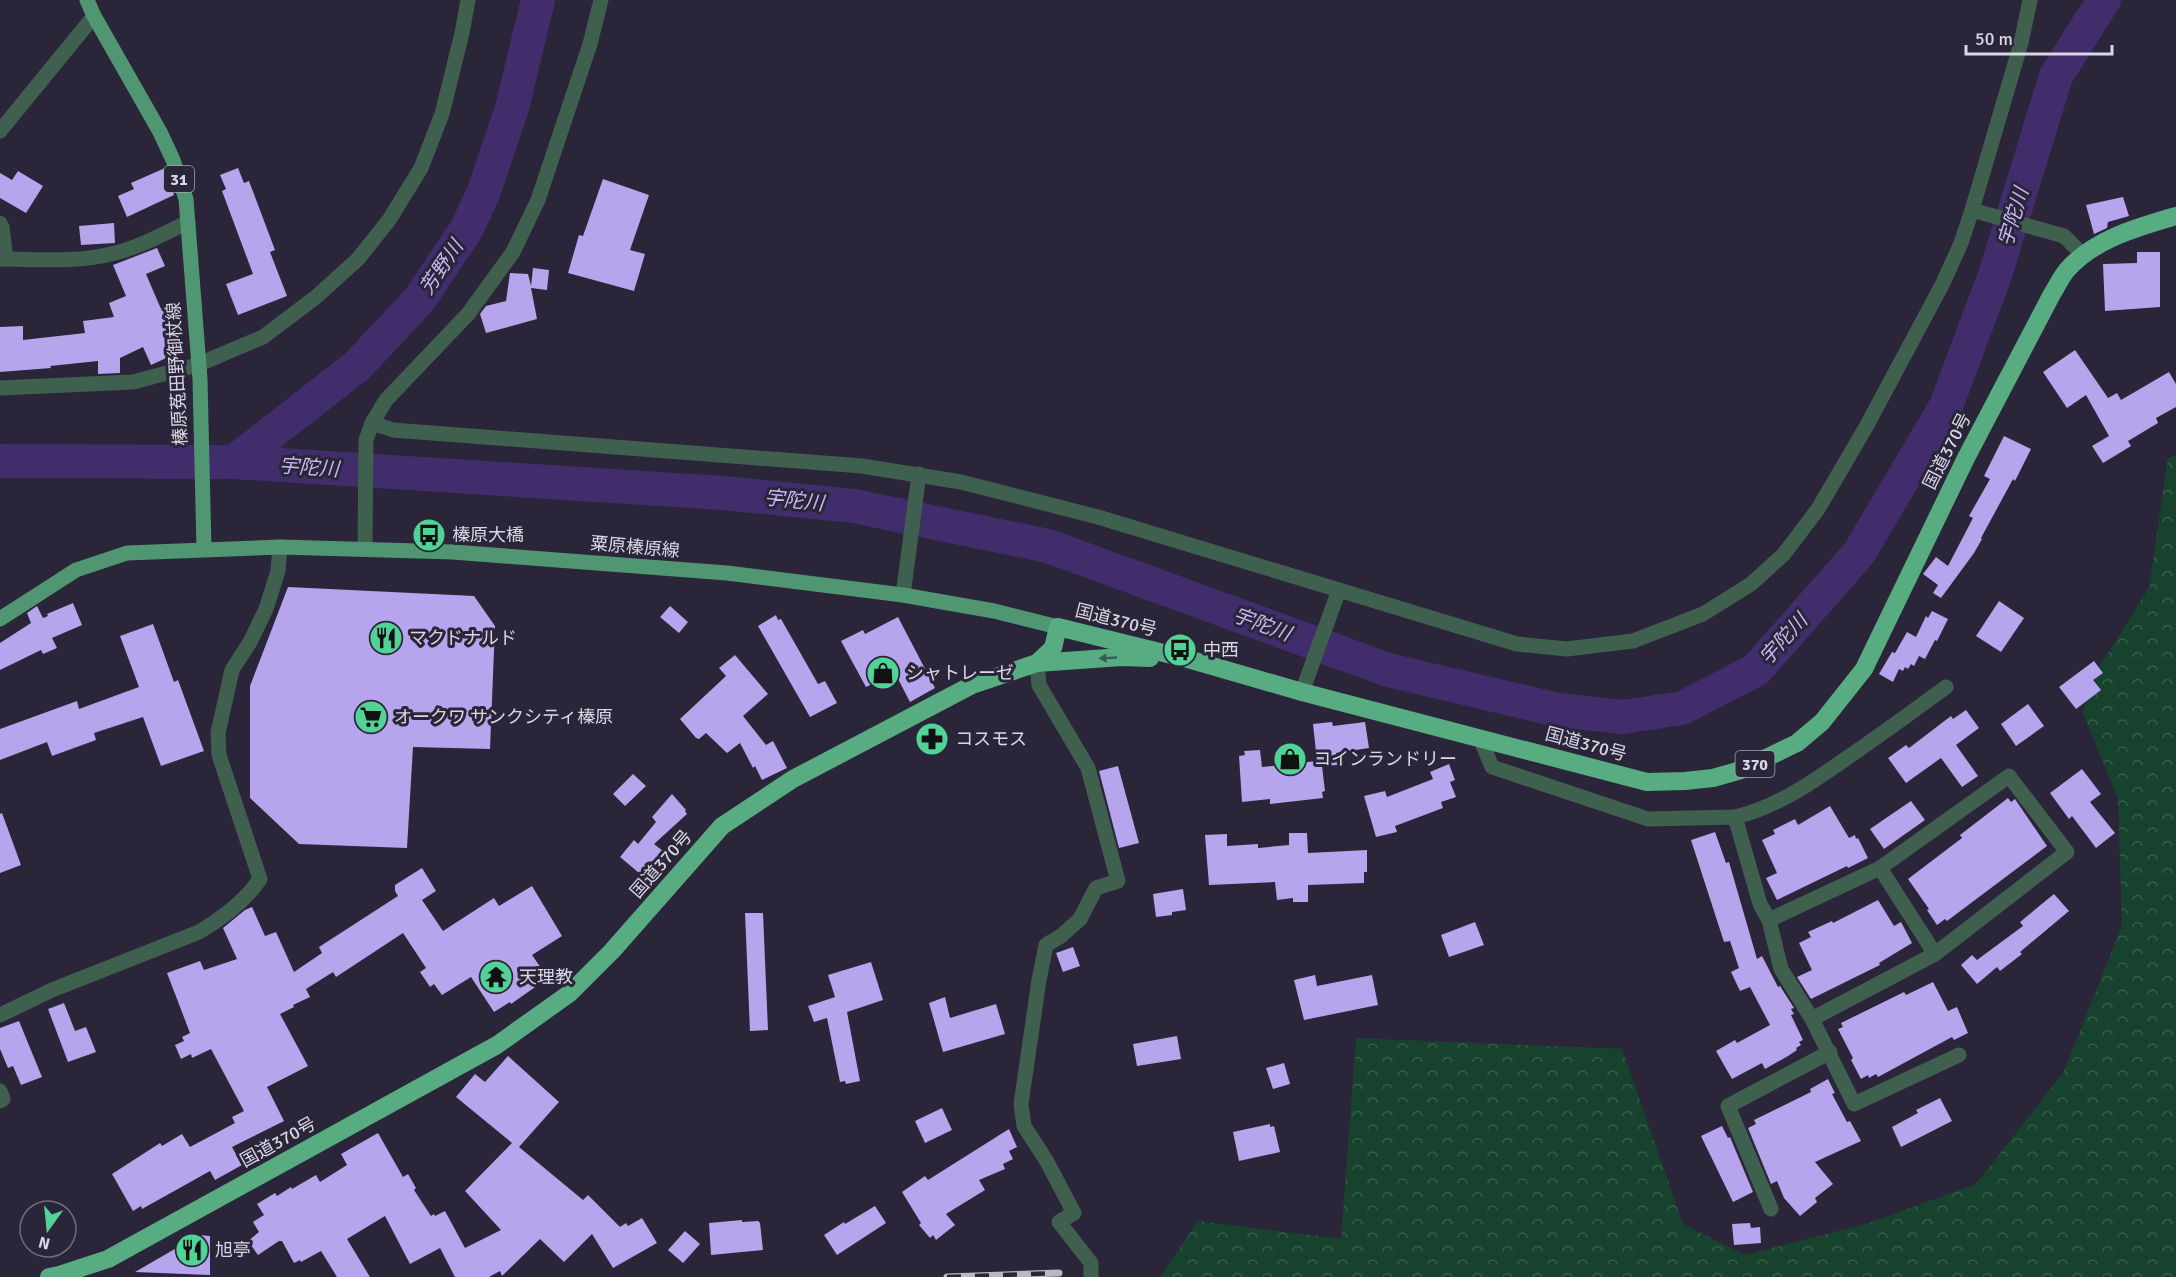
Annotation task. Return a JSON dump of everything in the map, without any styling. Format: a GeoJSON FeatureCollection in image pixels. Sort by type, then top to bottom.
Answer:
{"type":"FeatureCollection","features":[{"type":"Feature","properties":{"kind":"highway","name":"国道370号"},"geometry":{"type":"LineString","coordinates":[[49,1277],[108,1259],[497,1045],[570,993],[612,951],[722,826],[792,779],[972,685],[1037,663],[1053,648],[1059,627],[1305,685],[1480,738],[1647,782],[1713,778],[1742,770],[1797,743],[1822,722],[1864,669],[1966,458],[2066,271],[2082,255],[2106,242],[2142,226],[2176,216]]}},
{"type":"Feature","properties":{"kind":"highway"},"geometry":{"type":"LineString","coordinates":[[1037,663],[1122,657],[1188,659]]}},
{"type":"Feature","properties":{"kind":"main road","name":"榛原菟田野御杖線"},"geometry":{"type":"LineString","coordinates":[[87,0],[160,132],[173,160],[186,200],[198,372],[204,549]]}},
{"type":"Feature","properties":{"kind":"main road","name":"粟原榛原線"},"geometry":{"type":"LineString","coordinates":[[204,549],[280,547],[453,552],[715,572],[903,595],[994,611],[1059,627]]}},
{"type":"Feature","properties":{"kind":"main road"},"geometry":{"type":"LineString","coordinates":[[0,619],[76,570],[127,554],[204,549]]}},
{"type":"Feature","properties":{"kind":"street"},"geometry":{"type":"LineString","coordinates":[[0,388],[133,382],[198,372],[263,337],[316,297],[358,259],[389,220],[421,168],[442,114],[468,0]]}},
{"type":"Feature","properties":{"kind":"street"},"geometry":{"type":"LineString","coordinates":[[365,549],[366,440],[372,423],[386,400],[468,314],[513,252],[538,200],[590,44],[601,0]]}},
{"type":"Feature","properties":{"kind":"street"},"geometry":{"type":"LineString","coordinates":[[372,423],[393,430],[862,466],[918,478],[961,482],[1098,517],[1338,593],[1517,644],[1567,649],[1633,641],[1703,615],[1751,584],[1784,554],[1818,509],[1866,427],[1943,284],[1975,211],[2021,43],[2030,0]]}},
{"type":"Feature","properties":{"kind":"street"},"geometry":{"type":"LineString","coordinates":[[0,131],[94,16]]}},
{"type":"Feature","properties":{"kind":"street"},"geometry":{"type":"LineString","coordinates":[[1975,211],[2064,236],[2082,255]]}},
{"type":"Feature","properties":{"kind":"street"},"geometry":{"type":"LineString","coordinates":[[0,223],[3,259],[80,259],[112,254],[135,247],[188,222]]}},
{"type":"Feature","properties":{"kind":"street"},"geometry":{"type":"LineString","coordinates":[[903,595],[918,478]]}},
{"type":"Feature","properties":{"kind":"street"},"geometry":{"type":"LineString","coordinates":[[0,1015],[52,990],[199,932],[214,923],[254,889],[260,879],[219,755],[218,733],[232,670],[250,642],[266,609],[278,571],[280,547]]}},
{"type":"Feature","properties":{"kind":"street"},"geometry":{"type":"LineString","coordinates":[[1305,685],[1338,593]]}},
{"type":"Feature","properties":{"kind":"street"},"geometry":{"type":"LineString","coordinates":[[1037,663],[1039,685],[1088,768],[1119,880],[1096,888],[1080,919],[1061,936],[1046,945],[1021,1104],[1024,1126],[1046,1160],[1074,1214],[1059,1221],[1091,1263],[1091,1277]]}},
{"type":"Feature","properties":{"kind":"street"},"geometry":{"type":"LineString","coordinates":[[1480,738],[1492,767],[1648,819],[1735,817],[1756,813],[1811,783],[1946,687]]}},
{"type":"Feature","properties":{"kind":"street"},"geometry":{"type":"LineString","coordinates":[[1769,920],[1880,868],[2009,776],[2067,852],[1935,954],[1812,1019]]}},
{"type":"Feature","properties":{"kind":"street"},"geometry":{"type":"LineString","coordinates":[[1735,817],[1760,904],[1769,920],[1781,969],[1830,1052],[1854,1104],[1959,1055]]}},
{"type":"Feature","properties":{"kind":"street"},"geometry":{"type":"LineString","coordinates":[[1880,868],[1935,954]]}},
{"type":"Feature","properties":{"kind":"street"},"geometry":{"type":"LineString","coordinates":[[1772,1209],[1728,1106],[1830,1052]]}},
{"type":"Feature","properties":{"kind":"street"},"geometry":{"type":"LineString","coordinates":[[0,1092],[3,1099],[0,1101]]}},
{"type":"Feature","properties":{"kind":"green space"},"geometry":{"type":"Polygon","coordinates":[[[2176,455],[2176,1277],[1160,1277],[1198,1221],[1341,1239],[1356,1038],[1622,1049],[1683,1224],[1745,1255],[1869,1223],[1976,1184],[2063,1073],[2122,926],[2118,799],[2083,713],[2093,677],[2149,588],[2168,458],[2176,455]]]}},
{"type":"Feature","properties":{"kind":"building"},"geometry":{"type":"Polygon","coordinates":[[[165,168],[174,195],[127,217],[118,196],[134,189],[131,183],[165,168]]]}},
{"type":"Feature","properties":{"kind":"building"},"geometry":{"type":"Polygon","coordinates":[[[238,168],[244,183],[249,181],[275,250],[270,252],[287,296],[238,315],[226,284],[253,274],[222,191],[226,189],[220,175],[238,168]]]}},
{"type":"Feature","properties":{"kind":"building"},"geometry":{"type":"Polygon","coordinates":[[[18,171],[43,186],[26,213],[0,198],[0,173],[12,180],[18,171]]]}},
{"type":"Feature","properties":{"kind":"building"},"geometry":{"type":"Polygon","coordinates":[[[603,179],[649,195],[630,250],[645,254],[634,291],[568,273],[579,235],[583,236],[603,179]]]}},
{"type":"Feature","properties":{"kind":"building"},"geometry":{"type":"Polygon","coordinates":[[[2123,197],[2129,216],[2108,222],[2107,228],[2094,234],[2086,205],[2123,197]]]}},
{"type":"Feature","properties":{"kind":"building"},"geometry":{"type":"Polygon","coordinates":[[[114,223],[115,243],[81,245],[79,226],[114,223]]]}},
{"type":"Feature","properties":{"kind":"building"},"geometry":{"type":"Polygon","coordinates":[[[157,248],[165,266],[146,274],[161,309],[163,308],[184,350],[151,365],[143,347],[120,358],[120,373],[98,374],[98,361],[0,372],[0,327],[23,326],[23,340],[85,333],[83,321],[114,317],[109,303],[126,296],[113,265],[157,248]]]}},
{"type":"Feature","properties":{"kind":"building"},"geometry":{"type":"Polygon","coordinates":[[[2137,252],[2160,252],[2160,307],[2105,311],[2103,264],[2137,263],[2137,252]]]}},
{"type":"Feature","properties":{"kind":"building"},"geometry":{"type":"Polygon","coordinates":[[[533,268],[549,270],[547,290],[531,288],[537,319],[486,333],[480,314],[486,306],[506,301],[510,273],[528,274],[531,286],[533,268]]]}},
{"type":"Feature","properties":{"kind":"building"},"geometry":{"type":"Polygon","coordinates":[[[2075,350],[2108,398],[2117,393],[2121,400],[2169,372],[2176,384],[2176,407],[2156,418],[2158,423],[2128,441],[2131,446],[2103,463],[2092,446],[2109,436],[2086,395],[2067,408],[2043,372],[2075,350]]]}},
{"type":"Feature","properties":{"kind":"building"},"geometry":{"type":"Polygon","coordinates":[[[2004,436],[2031,449],[1974,553],[1941,598],[1933,593],[1938,585],[1923,574],[1936,557],[1948,566],[1973,518],[1969,516],[1990,479],[1984,476],[2004,436]]]}},
{"type":"Feature","properties":{"kind":"building","name":"オークワ サンクシティ榛原"},"geometry":{"type":"Polygon","coordinates":[[[288,587],[474,596],[495,626],[490,749],[413,747],[407,848],[299,844],[250,798],[250,686],[288,587]]]}},
{"type":"Feature","properties":{"kind":"building"},"geometry":{"type":"Polygon","coordinates":[[[1999,601],[2024,618],[2001,652],[1976,636],[1999,601]]]}},
{"type":"Feature","properties":{"kind":"building"},"geometry":{"type":"Polygon","coordinates":[[[73,603],[82,625],[52,638],[57,648],[43,654],[41,650],[0,670],[0,643],[31,623],[27,613],[37,606],[43,618],[73,603]]]}},
{"type":"Feature","properties":{"kind":"building"},"geometry":{"type":"Polygon","coordinates":[[[670,606],[688,622],[679,633],[660,617],[670,606]]]}},
{"type":"Feature","properties":{"kind":"building"},"geometry":{"type":"Polygon","coordinates":[[[1932,611],[1948,619],[1925,659],[1919,656],[1914,666],[1911,664],[1903,671],[1899,669],[1893,682],[1879,674],[1907,632],[1916,637],[1926,616],[1928,618],[1932,611]]]}},
{"type":"Feature","properties":{"kind":"building"},"geometry":{"type":"Polygon","coordinates":[[[776,615],[778,620],[781,619],[818,684],[825,681],[837,703],[810,717],[758,626],[776,615]]]}},
{"type":"Feature","properties":{"kind":"building"},"geometry":{"type":"Polygon","coordinates":[[[898,617],[935,688],[910,702],[896,675],[866,687],[841,641],[863,630],[865,634],[898,617]]]}},
{"type":"Feature","properties":{"kind":"building"},"geometry":{"type":"Polygon","coordinates":[[[153,624],[174,682],[178,680],[204,751],[161,766],[143,717],[94,733],[96,740],[52,756],[47,742],[0,760],[0,729],[77,701],[79,709],[139,687],[120,636],[153,624]]]}},
{"type":"Feature","properties":{"kind":"building"},"geometry":{"type":"Polygon","coordinates":[[[735,655],[768,694],[743,716],[766,745],[773,741],[787,768],[762,780],[740,743],[727,753],[706,733],[699,739],[696,738],[680,719],[726,676],[719,668],[735,655]]]}},
{"type":"Feature","properties":{"kind":"building"},"geometry":{"type":"Polygon","coordinates":[[[2094,661],[2103,673],[2093,680],[2101,690],[2076,709],[2059,687],[2094,661]]]}},
{"type":"Feature","properties":{"kind":"building"},"geometry":{"type":"Polygon","coordinates":[[[2028,704],[2044,726],[2016,746],[2001,724],[2028,704]]]}},
{"type":"Feature","properties":{"kind":"building"},"geometry":{"type":"Polygon","coordinates":[[[1966,710],[1979,728],[1956,745],[1978,776],[1962,787],[1941,758],[1906,783],[1888,758],[1906,745],[1909,748],[1951,716],[1953,719],[1966,710]]]}},
{"type":"Feature","properties":{"kind":"building"},"geometry":{"type":"Polygon","coordinates":[[[1332,722],[1333,726],[1365,722],[1369,748],[1336,753],[1337,765],[1322,766],[1325,791],[1322,792],[1323,798],[1270,804],[1270,799],[1242,802],[1239,756],[1245,755],[1244,751],[1260,750],[1262,767],[1317,761],[1313,724],[1332,722]]]}},
{"type":"Feature","properties":{"kind":"building"},"geometry":{"type":"Polygon","coordinates":[[[1449,764],[1455,780],[1450,782],[1456,797],[1441,802],[1443,808],[1395,826],[1397,832],[1376,837],[1364,796],[1385,791],[1387,797],[1433,779],[1430,772],[1449,764]]]}},
{"type":"Feature","properties":{"kind":"building"},"geometry":{"type":"Polygon","coordinates":[[[1118,766],[1139,843],[1119,848],[1099,771],[1118,766]]]}},
{"type":"Feature","properties":{"kind":"building"},"geometry":{"type":"Polygon","coordinates":[[[2082,769],[2101,794],[2090,802],[2115,833],[2096,848],[2072,816],[2069,819],[2050,793],[2082,769]]]}},
{"type":"Feature","properties":{"kind":"building"},"geometry":{"type":"Polygon","coordinates":[[[633,774],[646,786],[625,806],[613,794],[633,774]]]}},
{"type":"Feature","properties":{"kind":"building"},"geometry":{"type":"Polygon","coordinates":[[[672,794],[687,814],[654,844],[672,858],[651,883],[620,857],[634,840],[638,844],[656,822],[652,817],[672,794]]]}},
{"type":"Feature","properties":{"kind":"building"},"geometry":{"type":"Polygon","coordinates":[[[2008,798],[2011,802],[2015,799],[2047,846],[1947,921],[1945,919],[1937,925],[1908,879],[1962,838],[1960,835],[2008,798]]]}},
{"type":"Feature","properties":{"kind":"building"},"geometry":{"type":"Polygon","coordinates":[[[1911,801],[1925,820],[1884,849],[1870,829],[1911,801]]]}},
{"type":"Feature","properties":{"kind":"building"},"geometry":{"type":"Polygon","coordinates":[[[1830,806],[1849,838],[1855,835],[1856,839],[1858,838],[1868,858],[1777,900],[1766,878],[1777,873],[1762,840],[1775,834],[1773,830],[1795,819],[1798,825],[1830,806]]]}},
{"type":"Feature","properties":{"kind":"building"},"geometry":{"type":"Polygon","coordinates":[[[2,813],[21,865],[0,873],[0,814],[2,813]]]}},
{"type":"Feature","properties":{"kind":"building"},"geometry":{"type":"Polygon","coordinates":[[[1715,832],[1726,863],[1729,862],[1757,959],[1762,956],[1778,987],[1780,986],[1794,1008],[1791,1009],[1794,1014],[1791,1015],[1803,1040],[1799,1042],[1801,1045],[1796,1048],[1797,1050],[1765,1069],[1762,1063],[1732,1079],[1716,1051],[1735,1040],[1737,1043],[1770,1025],[1750,987],[1740,991],[1731,972],[1739,968],[1730,941],[1724,942],[1691,840],[1715,832]]]}},
{"type":"Feature","properties":{"kind":"building"},"geometry":{"type":"Polygon","coordinates":[[[1289,833],[1307,833],[1308,853],[1367,850],[1367,872],[1364,872],[1364,883],[1308,885],[1308,902],[1293,902],[1293,898],[1277,900],[1275,882],[1209,885],[1205,835],[1227,834],[1227,846],[1258,844],[1258,848],[1289,845],[1289,833]]]}},
{"type":"Feature","properties":{"kind":"building"},"geometry":{"type":"Polygon","coordinates":[[[422,868],[436,891],[422,900],[443,931],[494,898],[499,906],[532,886],[562,936],[532,955],[548,978],[511,1004],[510,1002],[494,1012],[471,977],[442,995],[434,984],[430,987],[420,972],[426,968],[403,933],[336,977],[333,972],[306,989],[310,997],[280,1014],[308,1066],[267,1087],[284,1121],[232,1147],[242,1165],[215,1180],[210,1171],[142,1209],[141,1206],[133,1211],[112,1174],[160,1143],[162,1146],[182,1134],[190,1147],[235,1123],[232,1117],[244,1111],[211,1049],[192,1058],[191,1054],[181,1059],[175,1045],[184,1041],[182,1037],[190,1033],[167,973],[200,961],[204,970],[237,959],[223,928],[252,907],[265,936],[276,932],[294,972],[322,953],[319,947],[398,896],[395,885],[422,868]]]}},
{"type":"Feature","properties":{"kind":"building"},"geometry":{"type":"Polygon","coordinates":[[[1183,889],[1186,910],[1156,917],[1153,894],[1183,889]]]}},
{"type":"Feature","properties":{"kind":"building"},"geometry":{"type":"Polygon","coordinates":[[[2054,894],[2069,911],[2020,952],[2022,954],[2000,971],[1997,967],[1977,984],[1961,965],[1972,955],[1977,960],[2023,926],[2020,922],[2054,894]]]}},
{"type":"Feature","properties":{"kind":"building"},"geometry":{"type":"Polygon","coordinates":[[[1878,900],[1894,926],[1901,922],[1912,943],[1879,963],[1880,965],[1811,999],[1797,977],[1812,970],[1799,943],[1811,937],[1808,932],[1832,921],[1833,923],[1878,900]]]}},
{"type":"Feature","properties":{"kind":"building"},"geometry":{"type":"Polygon","coordinates":[[[745,913],[763,913],[768,1030],[750,1031],[745,913]]]}},
{"type":"Feature","properties":{"kind":"building"},"geometry":{"type":"Polygon","coordinates":[[[1475,922],[1484,945],[1449,957],[1441,935],[1475,922]]]}},
{"type":"Feature","properties":{"kind":"building"},"geometry":{"type":"Polygon","coordinates":[[[1073,947],[1080,966],[1063,972],[1056,953],[1073,947]]]}},
{"type":"Feature","properties":{"kind":"building"},"geometry":{"type":"Polygon","coordinates":[[[871,962],[883,1000],[847,1012],[860,1081],[846,1084],[845,1081],[840,1082],[827,1018],[814,1022],[808,1006],[835,997],[828,975],[871,962]]]}},
{"type":"Feature","properties":{"kind":"building"},"geometry":{"type":"Polygon","coordinates":[[[1315,975],[1317,986],[1372,975],[1378,1005],[1304,1020],[1294,980],[1315,975]]]}},
{"type":"Feature","properties":{"kind":"building"},"geometry":{"type":"Polygon","coordinates":[[[1933,982],[1948,1011],[1957,1007],[1968,1033],[1954,1040],[1952,1037],[1878,1077],[1876,1074],[1861,1079],[1838,1029],[1843,1027],[1841,1023],[1904,992],[1906,995],[1933,982]]]}},
{"type":"Feature","properties":{"kind":"building"},"geometry":{"type":"Polygon","coordinates":[[[945,997],[950,1018],[996,1004],[1005,1034],[943,1052],[929,1003],[945,997]]]}},
{"type":"Feature","properties":{"kind":"building"},"geometry":{"type":"Polygon","coordinates":[[[64,1003],[75,1031],[86,1027],[96,1052],[68,1062],[48,1009],[64,1003]]]}},
{"type":"Feature","properties":{"kind":"building"},"geometry":{"type":"Polygon","coordinates":[[[19,1021],[42,1077],[21,1085],[13,1066],[8,1068],[0,1049],[0,1028],[19,1021]]]}},
{"type":"Feature","properties":{"kind":"building"},"geometry":{"type":"Polygon","coordinates":[[[1177,1036],[1181,1059],[1137,1066],[1133,1044],[1177,1036]]]}},
{"type":"Feature","properties":{"kind":"building"},"geometry":{"type":"Polygon","coordinates":[[[508,1056],[559,1102],[519,1147],[583,1200],[588,1195],[620,1227],[626,1223],[628,1226],[642,1218],[657,1243],[613,1268],[592,1234],[564,1262],[540,1239],[502,1276],[500,1271],[489,1277],[455,1277],[440,1248],[410,1264],[385,1216],[347,1239],[370,1277],[337,1277],[321,1251],[301,1262],[300,1260],[294,1263],[282,1241],[258,1255],[248,1241],[259,1232],[253,1222],[264,1215],[257,1204],[275,1193],[277,1196],[291,1187],[292,1189],[316,1175],[320,1182],[347,1165],[341,1154],[378,1133],[403,1177],[408,1174],[416,1188],[414,1190],[431,1216],[445,1211],[465,1248],[501,1230],[465,1191],[512,1143],[456,1097],[475,1074],[485,1082],[508,1056]]]}},
{"type":"Feature","properties":{"kind":"building"},"geometry":{"type":"Polygon","coordinates":[[[1284,1063],[1290,1084],[1273,1089],[1266,1068],[1284,1063]]]}},
{"type":"Feature","properties":{"kind":"building"},"geometry":{"type":"Polygon","coordinates":[[[1828,1079],[1835,1093],[1832,1094],[1847,1122],[1850,1121],[1861,1141],[1815,1162],[1833,1184],[1815,1198],[1817,1202],[1800,1216],[1784,1198],[1777,1181],[1771,1184],[1748,1128],[1756,1124],[1754,1120],[1811,1092],[1810,1089],[1828,1079]]]}},
{"type":"Feature","properties":{"kind":"building"},"geometry":{"type":"Polygon","coordinates":[[[1940,1098],[1952,1121],[1901,1147],[1892,1127],[1918,1113],[1916,1110],[1940,1098]]]}},
{"type":"Feature","properties":{"kind":"building"},"geometry":{"type":"Polygon","coordinates":[[[942,1108],[952,1130],[925,1143],[915,1121],[942,1108]]]}},
{"type":"Feature","properties":{"kind":"building"},"geometry":{"type":"Polygon","coordinates":[[[1270,1124],[1270,1127],[1274,1126],[1280,1152],[1239,1161],[1233,1132],[1270,1124]]]}},
{"type":"Feature","properties":{"kind":"building"},"geometry":{"type":"Polygon","coordinates":[[[1722,1126],[1728,1138],[1730,1137],[1753,1192],[1733,1202],[1701,1136],[1722,1126]]]}},
{"type":"Feature","properties":{"kind":"building"},"geometry":{"type":"Polygon","coordinates":[[[1009,1129],[1017,1147],[1009,1151],[1013,1159],[1003,1164],[1005,1169],[979,1180],[985,1190],[946,1214],[955,1225],[936,1240],[933,1235],[930,1238],[919,1225],[921,1223],[902,1192],[925,1176],[928,1180],[1009,1129]]]}},
{"type":"Feature","properties":{"kind":"building"},"geometry":{"type":"Polygon","coordinates":[[[875,1206],[886,1223],[837,1255],[824,1235],[875,1206]]]}},
{"type":"Feature","properties":{"kind":"building"},"geometry":{"type":"Polygon","coordinates":[[[742,1220],[742,1222],[758,1221],[760,1223],[763,1250],[711,1255],[709,1223],[742,1220]]]}},
{"type":"Feature","properties":{"kind":"building"},"geometry":{"type":"Polygon","coordinates":[[[1750,1223],[1751,1228],[1760,1227],[1761,1243],[1734,1245],[1732,1224],[1750,1223]]]}},
{"type":"Feature","properties":{"kind":"building"},"geometry":{"type":"Polygon","coordinates":[[[685,1231],[700,1244],[683,1263],[668,1250],[685,1231]]]}},
{"type":"Feature","properties":{"kind":"building","name":"旭亭"},"geometry":{"type":"Polygon","coordinates":[[[199,1235],[210,1236],[210,1275],[135,1272],[199,1235]]]}},
{"type":"Feature","properties":{"kind":"waterway","name":"芳野川"},"geometry":{"type":"LineString","coordinates":[[234,462],[357,366],[419,300],[466,230],[483,194],[512,108],[538,0]]}},
{"type":"Feature","properties":{"kind":"waterway","name":"宇陀川"},"geometry":{"type":"LineString","coordinates":[[0,461],[234,462],[723,493],[854,506],[1048,546],[1388,670],[1558,710],[1623,717],[1682,708],[1756,670],[1859,553],[1946,406],[1995,275],[2056,76],[2104,0]]}},
{"type":"Feature","properties":{"kind":"railway"},"geometry":{"type":"LineString","coordinates":[[947,1277],[1059,1273]]}},
{"type":"Feature","properties":{"kind":"place","name":"榛原大橋"},"geometry":{"type":"Point","coordinates":[429,535]}},
{"type":"Feature","properties":{"kind":"place","name":"マクドナルド"},"geometry":{"type":"Point","coordinates":[386,638]}},
{"type":"Feature","properties":{"kind":"place","name":"中西"},"geometry":{"type":"Point","coordinates":[1180,650]}},
{"type":"Feature","properties":{"kind":"place","name":"シャトレーゼ"},"geometry":{"type":"Point","coordinates":[883,673]}},
{"type":"Feature","properties":{"kind":"place","name":"オークワ サンクシティ榛原"},"geometry":{"type":"Point","coordinates":[371,717]}},
{"type":"Feature","properties":{"kind":"place","name":"コスモス"},"geometry":{"type":"Point","coordinates":[932,739]}},
{"type":"Feature","properties":{"kind":"place","name":"コインランドリー"},"geometry":{"type":"Point","coordinates":[1290,759]}},
{"type":"Feature","properties":{"kind":"place","name":"天理教"},"geometry":{"type":"Point","coordinates":[496,977]}},
{"type":"Feature","properties":{"kind":"place","name":"旭亭"},"geometry":{"type":"Point","coordinates":[192,1250]}}]}
